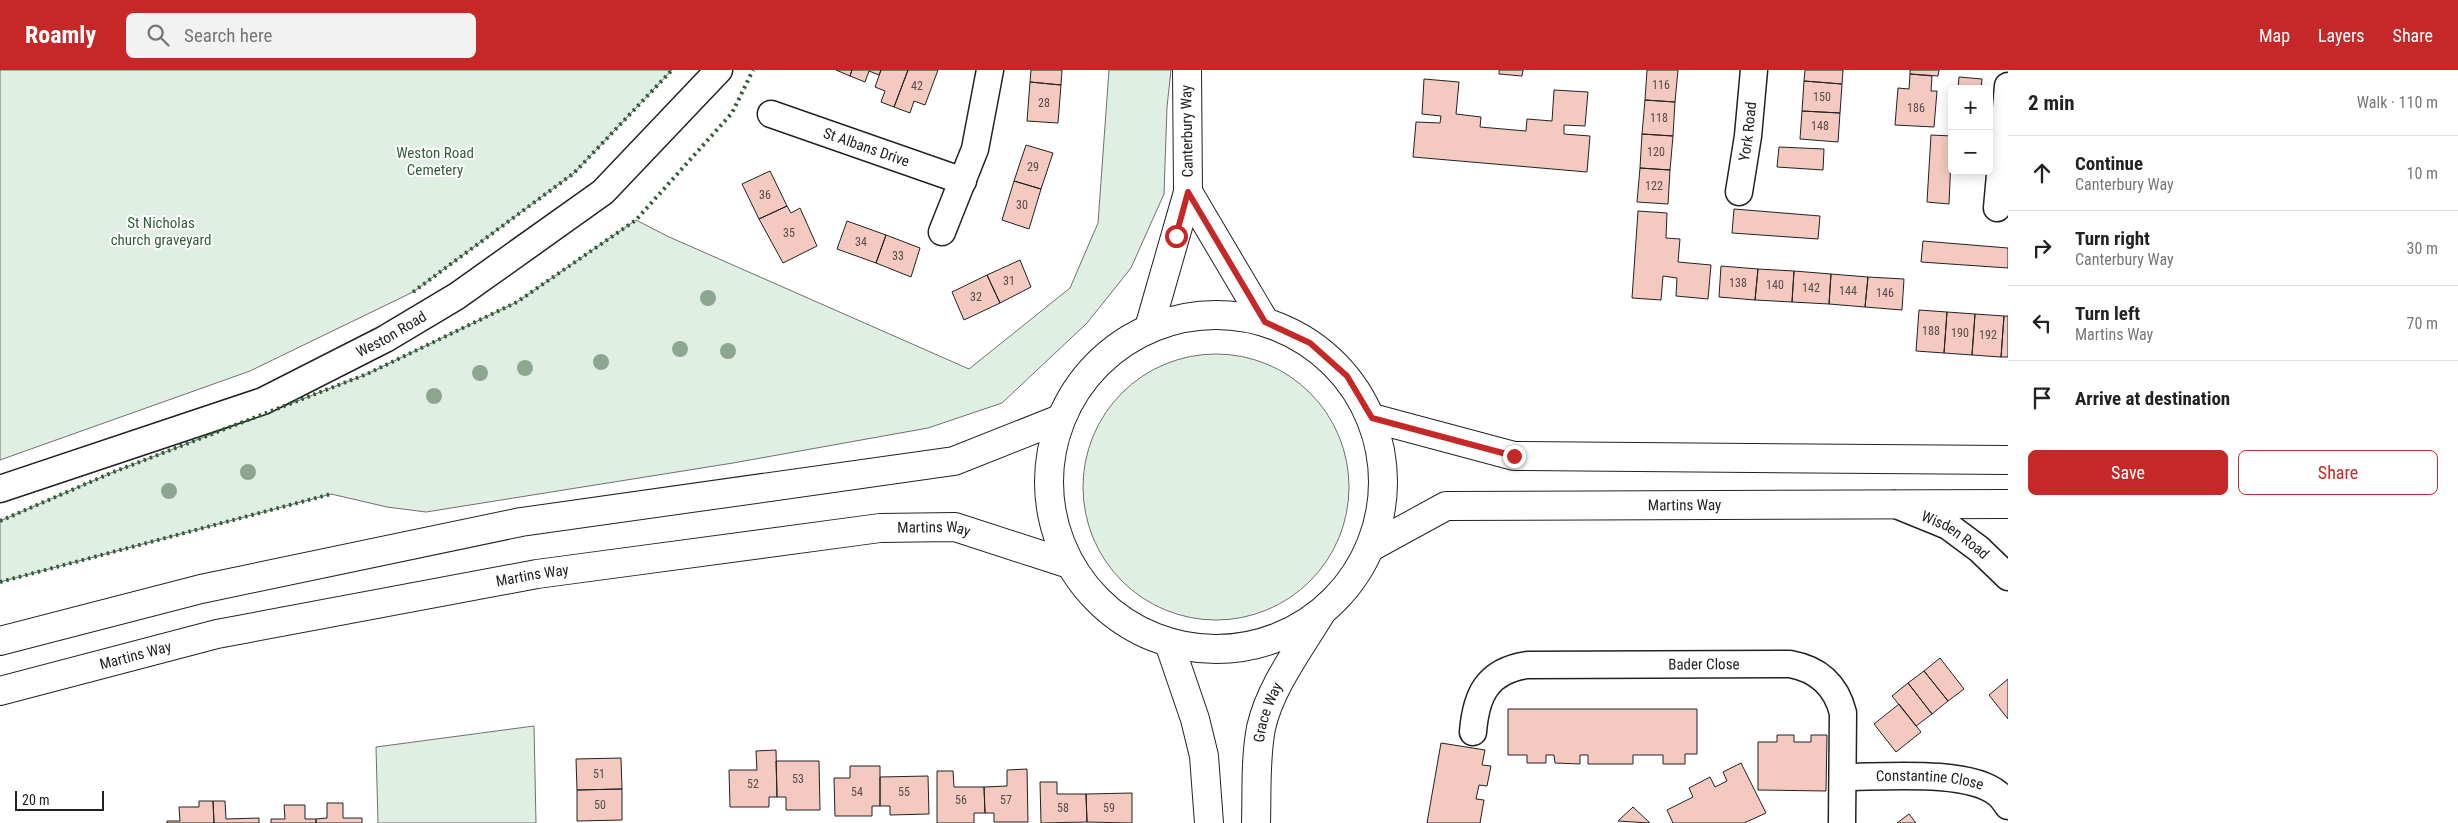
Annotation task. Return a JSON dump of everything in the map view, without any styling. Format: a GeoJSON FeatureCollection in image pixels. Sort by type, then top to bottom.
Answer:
{"type":"FeatureCollection","features":[{"type":"Feature","properties":{"kind":"main road","name":"Canterbury Way"},"geometry":{"type":"LineString","coordinates":[[1149,328],[1188,192],[1187,70]]}},
{"type":"Feature","properties":{"kind":"main road","name":"Canterbury Way"},"geometry":{"type":"LineString","coordinates":[[1188,192],[1265,322]]}},
{"type":"Feature","properties":{"kind":"main road"},"geometry":{"type":"LineString","coordinates":[[1226,314],[1265,322],[1310,343],[1347,376],[1372,418],[1383,461],[1383,505],[1371,547],[1350,583],[1321,613],[1287,634],[1249,646],[1209,650],[1169,643],[1129,626],[1095,598],[1069,564],[1052,517],[1048,468],[1060,419],[1081,381],[1105,356],[1149,328],[1187,316],[1226,314]]}},
{"type":"Feature","properties":{"kind":"main road"},"geometry":{"type":"LineString","coordinates":[[1372,418],[1514,456],[2008,460]]}},
{"type":"Feature","properties":{"kind":"main road"},"geometry":{"type":"LineString","coordinates":[[0,641],[201,589],[521,522],[954,460],[1060,419]]}},
{"type":"Feature","properties":{"kind":"main road","name":"Martins Way"},"geometry":{"type":"LineString","coordinates":[[1371,547],[1446,506],[2008,504]]}},
{"type":"Feature","properties":{"kind":"main road","name":"Martins Way"},"geometry":{"type":"LineString","coordinates":[[0,691],[217,634],[527,575],[880,528],[955,527],[1069,564]]}},
{"type":"Feature","properties":{"kind":"main road","name":"Grace Way"},"geometry":{"type":"LineString","coordinates":[[1256,823],[1257,764],[1261,727],[1276,689],[1321,613]]}},
{"type":"Feature","properties":{"kind":"main road"},"geometry":{"type":"LineString","coordinates":[[1169,643],[1195,719],[1204,756],[1209,823]]}},
{"type":"Feature","properties":{"kind":"street","name":"Weston Road"},"geometry":{"type":"LineString","coordinates":[[0,489],[263,401],[385,339],[457,296],[603,192],[719,70]]}},
{"type":"Feature","properties":{"kind":"street"},"geometry":{"type":"LineString","coordinates":[[942,232],[975,149],[990,70]]}},
{"type":"Feature","properties":{"kind":"street","name":"York Road"},"geometry":{"type":"LineString","coordinates":[[1739,192],[1748,136],[1754,70]]}},
{"type":"Feature","properties":{"kind":"street"},"geometry":{"type":"LineString","coordinates":[[1997,208],[2008,86]]}},
{"type":"Feature","properties":{"kind":"street","name":"St Albans Drive"},"geometry":{"type":"LineString","coordinates":[[771,114],[963,181]]}},
{"type":"Feature","properties":{"kind":"street","name":"Wisden Road"},"geometry":{"type":"LineString","coordinates":[[1893,503],[1948,526],[1979,549],[2008,577]]}},
{"type":"Feature","properties":{"kind":"street","name":"Bader Close"},"geometry":{"type":"LineString","coordinates":[[1473,732],[1475,707],[1483,690],[1495,676],[1509,667],[1527,665],[1790,664],[1805,666],[1819,674],[1840,699],[1844,713],[1842,823]]}},
{"type":"Feature","properties":{"kind":"street","name":"Constantine Close"},"geometry":{"type":"LineString","coordinates":[[1844,777],[1940,777],[1969,781],[1984,786],[1998,794],[2008,806]]}},
{"type":"Feature","properties":{"kind":"green space","name":"St Nicholas church graveyard"},"geometry":{"type":"Polygon","coordinates":[[[0,70],[672,70],[574,173],[413,292],[250,371],[0,460],[0,70]]]}},
{"type":"Feature","properties":{"kind":"green space"},"geometry":{"type":"Polygon","coordinates":[[[1109,70],[1171,70],[1167,107],[1164,194],[1131,268],[1087,323],[1002,403],[928,428],[733,463],[426,512],[387,507],[331,494],[0,582],[0,521],[111,473],[367,374],[517,302],[636,220],[667,236],[969,369],[1070,288],[1098,223],[1109,70]]]}},
{"type":"Feature","properties":{"kind":"green space"},"geometry":{"type":"Polygon","coordinates":[[[1229,354],[1255,360],[1279,370],[1301,384],[1319,402],[1339,436],[1347,461],[1349,487],[1347,513],[1339,538],[1319,572],[1301,590],[1267,610],[1242,618],[1203,620],[1177,614],[1153,604],[1131,590],[1113,572],[1093,538],[1085,513],[1083,474],[1089,448],[1099,424],[1113,402],[1131,384],[1165,364],[1190,356],[1229,354]]]}},
{"type":"Feature","properties":{"kind":"green space"},"geometry":{"type":"Polygon","coordinates":[[[534,726],[536,823],[378,823],[376,747],[534,726]]]}},
{"type":"Feature","properties":{"kind":"building"},"geometry":{"type":"Polygon","coordinates":[[[836,70],[852,70],[850,76],[836,70]]]}},
{"type":"Feature","properties":{"kind":"building"},"geometry":{"type":"Polygon","coordinates":[[[852,70],[881,70],[879,75],[869,71],[865,82],[850,76],[852,70]]]}},
{"type":"Feature","properties":{"kind":"building"},"geometry":{"type":"Polygon","coordinates":[[[881,70],[908,70],[894,107],[881,102],[885,91],[875,87],[881,70]]]}},
{"type":"Feature","properties":{"kind":"building"},"geometry":{"type":"Polygon","coordinates":[[[908,70],[938,70],[925,105],[914,101],[910,113],[894,107],[908,70]]]}},
{"type":"Feature","properties":{"kind":"building"},"geometry":{"type":"Polygon","coordinates":[[[1031,70],[1062,70],[1061,85],[1030,82],[1031,70]]]}},
{"type":"Feature","properties":{"kind":"building"},"geometry":{"type":"Polygon","coordinates":[[[1499,70],[1523,70],[1522,76],[1499,74],[1499,70]]]}},
{"type":"Feature","properties":{"kind":"building"},"geometry":{"type":"Polygon","coordinates":[[[1647,70],[1678,70],[1675,102],[1645,100],[1647,70]]]}},
{"type":"Feature","properties":{"kind":"building"},"geometry":{"type":"Polygon","coordinates":[[[1805,70],[1843,70],[1842,84],[1804,81],[1805,70]]]}},
{"type":"Feature","properties":{"kind":"building"},"geometry":{"type":"Polygon","coordinates":[[[1910,70],[1939,70],[1938,76],[1910,74],[1910,70]]]}},
{"type":"Feature","properties":{"kind":"building"},"geometry":{"type":"Polygon","coordinates":[[[1910,74],[1932,76],[1931,91],[1937,91],[1934,127],[1895,125],[1898,88],[1909,89],[1910,74]]]}},
{"type":"Feature","properties":{"kind":"building"},"geometry":{"type":"Polygon","coordinates":[[[1959,77],[1982,79],[1981,85],[1958,85],[1959,77]]]}},
{"type":"Feature","properties":{"kind":"building"},"geometry":{"type":"Polygon","coordinates":[[[1424,79],[1459,82],[1456,114],[1481,117],[1480,127],[1526,131],[1527,119],[1552,121],[1554,90],[1588,92],[1585,126],[1564,125],[1564,134],[1590,136],[1587,172],[1413,157],[1416,122],[1440,123],[1441,116],[1422,114],[1424,79]]]}},
{"type":"Feature","properties":{"kind":"building"},"geometry":{"type":"Polygon","coordinates":[[[1804,81],[1842,84],[1840,113],[1802,111],[1804,81]]]}},
{"type":"Feature","properties":{"kind":"building"},"geometry":{"type":"Polygon","coordinates":[[[1030,82],[1061,85],[1058,123],[1027,121],[1030,82]]]}},
{"type":"Feature","properties":{"kind":"building"},"geometry":{"type":"Polygon","coordinates":[[[1645,100],[1675,102],[1673,136],[1642,134],[1645,100]]]}},
{"type":"Feature","properties":{"kind":"building"},"geometry":{"type":"Polygon","coordinates":[[[1802,111],[1840,113],[1838,142],[1800,139],[1802,111]]]}},
{"type":"Feature","properties":{"kind":"building"},"geometry":{"type":"Polygon","coordinates":[[[1642,134],[1673,136],[1670,170],[1640,168],[1642,134]]]}},
{"type":"Feature","properties":{"kind":"building"},"geometry":{"type":"Polygon","coordinates":[[[1931,135],[1948,136],[1948,175],[1950,175],[1949,204],[1927,202],[1931,135]]]}},
{"type":"Feature","properties":{"kind":"building"},"geometry":{"type":"Polygon","coordinates":[[[1026,145],[1053,153],[1041,189],[1014,181],[1026,145]]]}},
{"type":"Feature","properties":{"kind":"building"},"geometry":{"type":"Polygon","coordinates":[[[1779,147],[1824,149],[1823,170],[1777,167],[1779,147]]]}},
{"type":"Feature","properties":{"kind":"building"},"geometry":{"type":"Polygon","coordinates":[[[1640,168],[1670,170],[1668,204],[1637,202],[1640,168]]]}},
{"type":"Feature","properties":{"kind":"building"},"geometry":{"type":"Polygon","coordinates":[[[770,171],[787,206],[759,219],[742,184],[770,171]]]}},
{"type":"Feature","properties":{"kind":"building"},"geometry":{"type":"Polygon","coordinates":[[[1014,181],[1041,189],[1029,229],[1002,220],[1014,181]]]}},
{"type":"Feature","properties":{"kind":"building"},"geometry":{"type":"Polygon","coordinates":[[[787,206],[791,213],[800,208],[817,246],[783,263],[759,219],[787,206]]]}},
{"type":"Feature","properties":{"kind":"building"},"geometry":{"type":"Polygon","coordinates":[[[1734,209],[1820,216],[1818,239],[1732,233],[1734,209]]]}},
{"type":"Feature","properties":{"kind":"building"},"geometry":{"type":"Polygon","coordinates":[[[1638,211],[1667,213],[1666,238],[1680,239],[1678,262],[1711,265],[1708,299],[1676,296],[1677,278],[1663,276],[1661,300],[1632,298],[1638,211]]]}},
{"type":"Feature","properties":{"kind":"building"},"geometry":{"type":"Polygon","coordinates":[[[847,221],[886,235],[876,263],[837,249],[847,221]]]}},
{"type":"Feature","properties":{"kind":"building"},"geometry":{"type":"Polygon","coordinates":[[[886,235],[920,248],[911,277],[876,263],[886,235]]]}},
{"type":"Feature","properties":{"kind":"building"},"geometry":{"type":"Polygon","coordinates":[[[1923,241],[2008,248],[2008,268],[1921,262],[1923,241]]]}},
{"type":"Feature","properties":{"kind":"building"},"geometry":{"type":"Polygon","coordinates":[[[1020,260],[1031,287],[1000,303],[987,275],[1020,260]]]}},
{"type":"Feature","properties":{"kind":"building"},"geometry":{"type":"Polygon","coordinates":[[[1721,266],[1758,269],[1755,300],[1719,297],[1721,266]]]}},
{"type":"Feature","properties":{"kind":"building"},"geometry":{"type":"Polygon","coordinates":[[[1758,269],[1794,271],[1792,302],[1755,300],[1758,269]]]}},
{"type":"Feature","properties":{"kind":"building"},"geometry":{"type":"Polygon","coordinates":[[[1794,271],[1831,274],[1829,304],[1792,302],[1794,271]]]}},
{"type":"Feature","properties":{"kind":"building"},"geometry":{"type":"Polygon","coordinates":[[[1831,274],[1868,277],[1865,307],[1829,304],[1831,274]]]}},
{"type":"Feature","properties":{"kind":"building"},"geometry":{"type":"Polygon","coordinates":[[[987,275],[1000,303],[964,320],[952,292],[987,275]]]}},
{"type":"Feature","properties":{"kind":"building"},"geometry":{"type":"Polygon","coordinates":[[[1868,277],[1904,279],[1902,310],[1865,307],[1868,277]]]}},
{"type":"Feature","properties":{"kind":"building"},"geometry":{"type":"Polygon","coordinates":[[[1919,310],[1947,312],[1944,353],[1916,351],[1919,310]]]}},
{"type":"Feature","properties":{"kind":"building"},"geometry":{"type":"Polygon","coordinates":[[[1947,312],[1975,314],[1972,355],[1944,353],[1947,312]]]}},
{"type":"Feature","properties":{"kind":"building"},"geometry":{"type":"Polygon","coordinates":[[[1975,314],[2004,316],[2001,357],[1972,355],[1975,314]]]}},
{"type":"Feature","properties":{"kind":"building"},"geometry":{"type":"Polygon","coordinates":[[[2004,316],[2008,316],[2008,357],[2001,357],[2004,316]]]}},
{"type":"Feature","properties":{"kind":"building"},"geometry":{"type":"Polygon","coordinates":[[[1940,658],[1964,689],[1948,701],[1924,671],[1940,658]]]}},
{"type":"Feature","properties":{"kind":"building"},"geometry":{"type":"Polygon","coordinates":[[[1924,671],[1948,701],[1932,714],[1908,683],[1924,671]]]}},
{"type":"Feature","properties":{"kind":"building"},"geometry":{"type":"Polygon","coordinates":[[[2008,679],[2008,719],[1989,695],[2008,679]]]}},
{"type":"Feature","properties":{"kind":"building"},"geometry":{"type":"Polygon","coordinates":[[[1908,683],[1932,714],[1916,726],[1892,696],[1908,683]]]}},
{"type":"Feature","properties":{"kind":"building"},"geometry":{"type":"Polygon","coordinates":[[[1899,704],[1921,732],[1896,752],[1874,724],[1899,704]]]}},
{"type":"Feature","properties":{"kind":"building"},"geometry":{"type":"Polygon","coordinates":[[[1508,709],[1697,709],[1697,754],[1685,754],[1685,764],[1663,764],[1663,755],[1633,755],[1633,764],[1588,764],[1588,755],[1580,755],[1580,764],[1555,763],[1554,755],[1546,755],[1546,763],[1527,763],[1527,755],[1508,755],[1508,709]]]}},
{"type":"Feature","properties":{"kind":"building"},"geometry":{"type":"Polygon","coordinates":[[[1777,735],[1794,735],[1794,742],[1811,742],[1811,735],[1827,735],[1826,791],[1758,790],[1758,742],[1777,742],[1777,735]]]}},
{"type":"Feature","properties":{"kind":"building"},"geometry":{"type":"Polygon","coordinates":[[[1441,743],[1485,750],[1482,765],[1491,766],[1487,786],[1479,785],[1476,799],[1484,800],[1480,823],[1427,823],[1441,743]]]}},
{"type":"Feature","properties":{"kind":"building"},"geometry":{"type":"Polygon","coordinates":[[[776,750],[777,797],[769,797],[769,807],[730,807],[729,770],[757,770],[756,751],[776,750]]]}},
{"type":"Feature","properties":{"kind":"building"},"geometry":{"type":"Polygon","coordinates":[[[621,758],[622,789],[577,790],[576,759],[621,758]]]}},
{"type":"Feature","properties":{"kind":"building"},"geometry":{"type":"Polygon","coordinates":[[[776,761],[819,761],[820,810],[786,810],[786,797],[777,797],[776,761]]]}},
{"type":"Feature","properties":{"kind":"building"},"geometry":{"type":"Polygon","coordinates":[[[1741,763],[1766,813],[1744,823],[1673,823],[1667,810],[1693,797],[1689,788],[1710,777],[1715,787],[1727,781],[1723,772],[1741,763]]]}},
{"type":"Feature","properties":{"kind":"building"},"geometry":{"type":"Polygon","coordinates":[[[850,766],[880,766],[880,806],[872,806],[872,816],[835,816],[834,778],[850,778],[850,766]]]}},
{"type":"Feature","properties":{"kind":"building"},"geometry":{"type":"Polygon","coordinates":[[[1027,769],[1028,822],[994,822],[994,813],[985,813],[984,787],[1007,786],[1007,770],[1027,769]]]}},
{"type":"Feature","properties":{"kind":"building"},"geometry":{"type":"Polygon","coordinates":[[[937,771],[953,771],[954,787],[984,787],[985,813],[974,813],[974,823],[937,823],[937,771]]]}},
{"type":"Feature","properties":{"kind":"building"},"geometry":{"type":"Polygon","coordinates":[[[928,776],[929,814],[890,815],[890,806],[880,806],[880,777],[928,776]]]}},
{"type":"Feature","properties":{"kind":"building"},"geometry":{"type":"Polygon","coordinates":[[[1040,782],[1057,782],[1057,794],[1086,794],[1087,822],[1041,823],[1040,782]]]}},
{"type":"Feature","properties":{"kind":"building"},"geometry":{"type":"Polygon","coordinates":[[[622,789],[622,820],[577,821],[577,790],[622,789]]]}},
{"type":"Feature","properties":{"kind":"building"},"geometry":{"type":"Polygon","coordinates":[[[1132,793],[1132,823],[1087,822],[1086,794],[1132,793]]]}},
{"type":"Feature","properties":{"kind":"building"},"geometry":{"type":"Polygon","coordinates":[[[199,801],[213,801],[214,823],[167,823],[167,821],[180,821],[179,807],[199,807],[199,801]]]}},
{"type":"Feature","properties":{"kind":"building"},"geometry":{"type":"Polygon","coordinates":[[[213,801],[225,801],[226,819],[259,818],[259,823],[214,823],[213,801]]]}},
{"type":"Feature","properties":{"kind":"building"},"geometry":{"type":"Polygon","coordinates":[[[327,803],[343,803],[343,818],[362,818],[362,823],[316,823],[316,819],[327,818],[327,803]]]}},
{"type":"Feature","properties":{"kind":"building"},"geometry":{"type":"Polygon","coordinates":[[[284,805],[305,805],[305,819],[316,819],[316,823],[271,823],[271,819],[285,819],[284,805]]]}},
{"type":"Feature","properties":{"kind":"building"},"geometry":{"type":"Polygon","coordinates":[[[1633,807],[1650,823],[1618,821],[1633,807]]]}},
{"type":"Feature","properties":{"kind":"building"},"geometry":{"type":"Polygon","coordinates":[[[1909,814],[1916,823],[1897,823],[1909,814]]]}},
{"type":"Feature","properties":{"kind":"hedge"},"geometry":{"type":"LineString","coordinates":[[413,292],[574,173],[672,70]]}},
{"type":"Feature","properties":{"kind":"hedge"},"geometry":{"type":"LineString","coordinates":[[0,521],[111,473],[367,374],[517,302],[636,220],[732,113],[753,70]]}},
{"type":"Feature","properties":{"kind":"hedge"},"geometry":{"type":"LineString","coordinates":[[0,582],[331,494]]}},
{"type":"Feature","properties":{"kind":"route"},"geometry":{"type":"LineString","coordinates":[[1176,236],[1188,192],[1265,322],[1310,343],[1347,376],[1372,418],[1452,441],[1514,456]]}},
{"type":"Feature","properties":{"kind":"park label","name":"Weston Road Cemetery"},"geometry":{"type":"Point","coordinates":[435,162]}}]}
